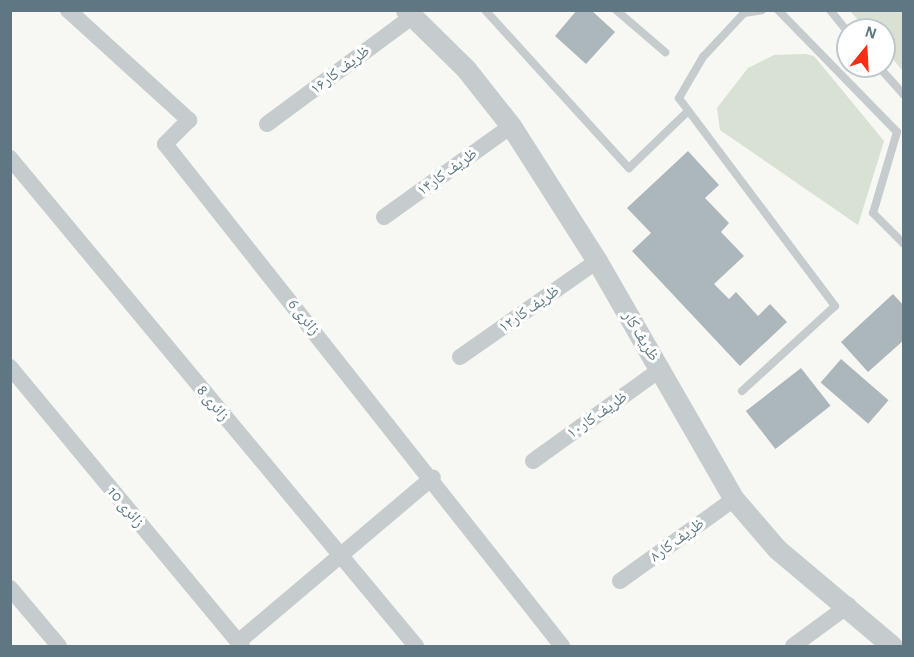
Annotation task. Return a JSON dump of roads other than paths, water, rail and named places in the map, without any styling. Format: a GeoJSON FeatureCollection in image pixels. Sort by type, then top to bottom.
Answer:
{"type":"FeatureCollection","features":[{"type":"Feature","properties":{"kind":"street","name":"6 زائری"},"geometry":{"type":"LineString","coordinates":[[68,10],[189,120],[165,144],[433,477],[562,646]]}},
{"type":"Feature","properties":{"kind":"street","name":"ظریف کار۱۶"},"geometry":{"type":"LineString","coordinates":[[267,124],[409,13]]}},
{"type":"Feature","properties":{"kind":"street","name":"ظریف کار"},"geometry":{"type":"LineString","coordinates":[[409,13],[466,69],[510,126],[597,261],[734,499],[777,549],[849,605],[892,646]]}},
{"type":"Feature","properties":{"kind":"street","name":"ظریف کار۱۴"},"geometry":{"type":"LineString","coordinates":[[384,218],[510,126]]}},
{"type":"Feature","properties":{"kind":"street","name":"8 زائری"},"geometry":{"type":"LineString","coordinates":[[10,158],[416,646]]}},
{"type":"Feature","properties":{"kind":"street","name":"ظریف کار۱۲"},"geometry":{"type":"LineString","coordinates":[[460,357],[597,261]]}},
{"type":"Feature","properties":{"kind":"street","name":"10 زائری"},"geometry":{"type":"LineString","coordinates":[[10,367],[240,644]]}},
{"type":"Feature","properties":{"kind":"street","name":"ظریف کار۱۰"},"geometry":{"type":"LineString","coordinates":[[533,461],[661,369]]}},
{"type":"Feature","properties":{"kind":"street"},"geometry":{"type":"LineString","coordinates":[[240,644],[433,477]]}},
{"type":"Feature","properties":{"kind":"street","name":"ظریف کار۸"},"geometry":{"type":"LineString","coordinates":[[620,581],[734,499]]}},
{"type":"Feature","properties":{"kind":"street"},"geometry":{"type":"LineString","coordinates":[[10,588],[59,646]]}},
{"type":"Feature","properties":{"kind":"street"},"geometry":{"type":"LineString","coordinates":[[793,646],[849,605]]}},
{"type":"Feature","properties":{"kind":"lane"},"geometry":{"type":"LineString","coordinates":[[486,10],[629,168],[688,111]]}},
{"type":"Feature","properties":{"kind":"lane"},"geometry":{"type":"LineString","coordinates":[[616,10],[665,52]]}},
{"type":"Feature","properties":{"kind":"lane"},"geometry":{"type":"LineString","coordinates":[[742,391],[835,306],[679,98],[703,57],[744,13],[762,10]]}},
{"type":"Feature","properties":{"kind":"lane"},"geometry":{"type":"LineString","coordinates":[[778,10],[897,132],[873,213],[903,244]]}},
{"type":"Feature","properties":{"kind":"lane"},"geometry":{"type":"LineString","coordinates":[[888,78],[903,95]]}}]}
